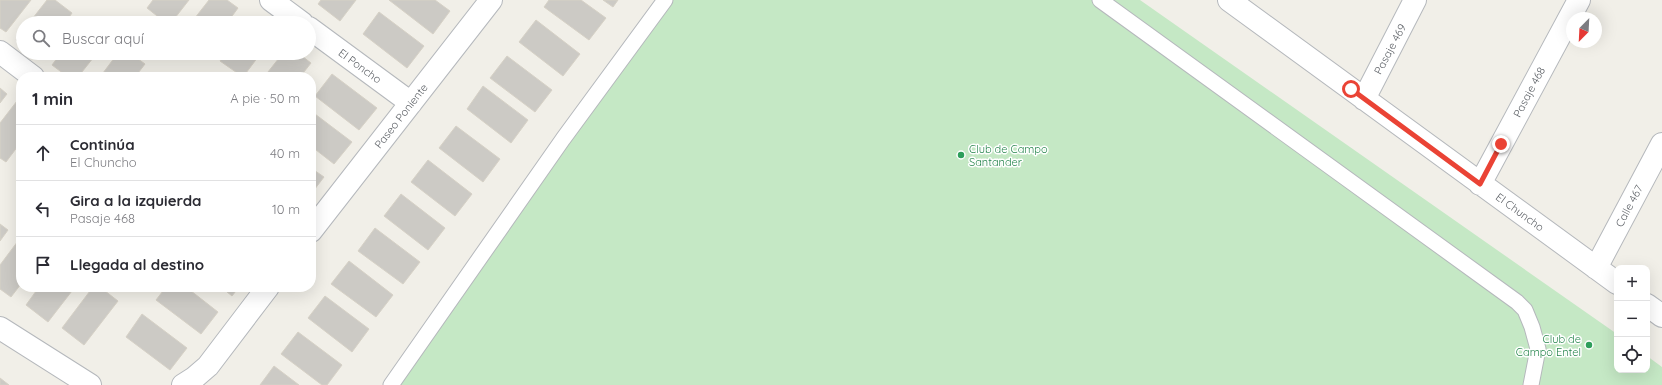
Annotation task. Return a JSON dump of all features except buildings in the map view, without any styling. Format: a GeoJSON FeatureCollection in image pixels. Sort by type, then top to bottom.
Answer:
{"type":"FeatureCollection","features":[{"type":"Feature","properties":{"kind":"street"},"geometry":{"type":"LineString","coordinates":[[271,0],[293,16]]}},
{"type":"Feature","properties":{"kind":"street","name":"Paseo Poniente"},"geometry":{"type":"LineString","coordinates":[[316,225],[491,0]]}},
{"type":"Feature","properties":{"kind":"street","name":"El Chuncho"},"geometry":{"type":"LineString","coordinates":[[1229,0],[1251,7],[1364,99],[1614,281]]}},
{"type":"Feature","properties":{"kind":"street","name":"Pasaje 469"},"geometry":{"type":"LineString","coordinates":[[1364,99],[1415,0]]}},
{"type":"Feature","properties":{"kind":"street","name":"Pasaje 468"},"geometry":{"type":"LineString","coordinates":[[1480,184],[1579,0]]}},
{"type":"Feature","properties":{"kind":"street","name":"El Poncho"},"geometry":{"type":"LineString","coordinates":[[316,33],[411,103]]}},
{"type":"Feature","properties":{"kind":"street"},"geometry":{"type":"LineString","coordinates":[[0,52],[26,72]]}},
{"type":"Feature","properties":{"kind":"street","name":"Calle 467"},"geometry":{"type":"LineString","coordinates":[[1596,268],[1662,144]]}},
{"type":"Feature","properties":{"kind":"street"},"geometry":{"type":"LineString","coordinates":[[183,385],[208,366],[264,292]]}},
{"type":"Feature","properties":{"kind":"street"},"geometry":{"type":"LineString","coordinates":[[1650,307],[1662,316]]}},
{"type":"Feature","properties":{"kind":"street"},"geometry":{"type":"LineString","coordinates":[[0,328],[90,385]]}},
{"type":"Feature","properties":{"kind":"lane"},"geometry":{"type":"LineString","coordinates":[[391,385],[562,138],[665,0]]}},
{"type":"Feature","properties":{"kind":"lane"},"geometry":{"type":"LineString","coordinates":[[1100,0],[1517,302],[1525,310],[1532,327],[1538,350],[1531,385]]}},
{"type":"Feature","properties":{"kind":"green space","name":"Club de Campo Santander"},"geometry":{"type":"Polygon","coordinates":[[[671,0],[1140,0],[1614,332],[1614,373],[1650,373],[1650,358],[1662,367],[1662,385],[393,385],[671,0]]]}},
{"type":"Feature","properties":{"kind":"place","name":"Club de Campo Santander"},"geometry":{"type":"Point","coordinates":[961,155]}},
{"type":"Feature","properties":{"kind":"place","name":"Club de Campo Entel"},"geometry":{"type":"Point","coordinates":[1589,345]}},
{"type":"Feature","properties":{"kind":"route"},"geometry":{"type":"LineString","coordinates":[[1351,89],[1480,184],[1501,144]]}}]}
